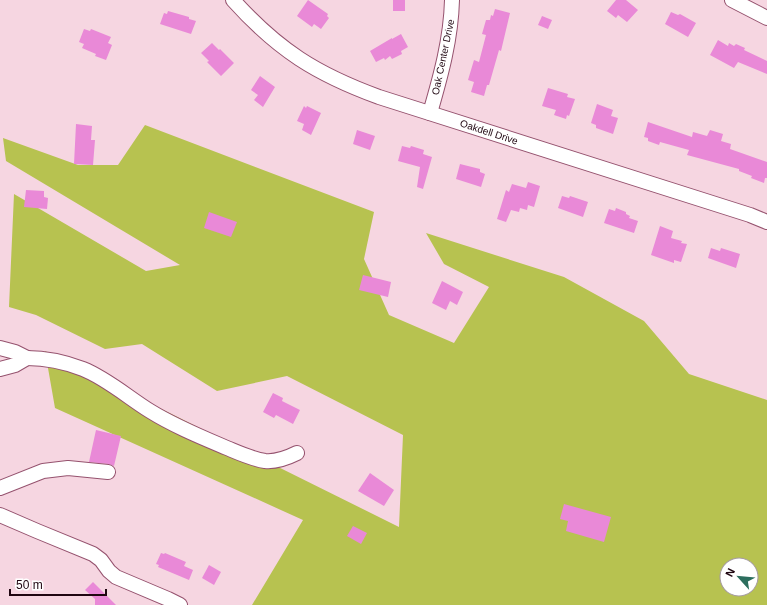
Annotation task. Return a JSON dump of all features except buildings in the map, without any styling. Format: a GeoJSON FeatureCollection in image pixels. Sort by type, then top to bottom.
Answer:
{"type":"FeatureCollection","features":[{"type":"Feature","properties":{"kind":"street","name":"Oakdell Drive"},"geometry":{"type":"LineString","coordinates":[[234,0],[252,21],[296,58],[350,87],[750,215],[767,222]]}},
{"type":"Feature","properties":{"kind":"street","name":"Oak Center Drive"},"geometry":{"type":"LineString","coordinates":[[430,113],[444,62],[451,24],[452,0]]}},
{"type":"Feature","properties":{"kind":"street"},"geometry":{"type":"LineString","coordinates":[[732,0],[767,18]]}},
{"type":"Feature","properties":{"kind":"street"},"geometry":{"type":"LineString","coordinates":[[0,348],[15,352],[27,358],[40,358],[56,361],[84,369],[151,412],[196,435],[253,458],[265,461],[278,460],[290,457],[297,453]]}},
{"type":"Feature","properties":{"kind":"street"},"geometry":{"type":"LineString","coordinates":[[0,369],[15,365],[27,358]]}},
{"type":"Feature","properties":{"kind":"street"},"geometry":{"type":"LineString","coordinates":[[0,488],[43,471],[68,468],[108,472]]}},
{"type":"Feature","properties":{"kind":"street"},"geometry":{"type":"LineString","coordinates":[[0,515],[93,554],[101,560],[109,571],[116,577],[180,605]]}},
{"type":"Feature","properties":{"kind":"green space"},"geometry":{"type":"Polygon","coordinates":[[[145,125],[374,212],[364,259],[389,315],[454,343],[489,287],[444,264],[426,233],[564,277],[644,321],[689,374],[767,400],[767,605],[252,605],[303,520],[55,408],[45,351],[399,527],[403,435],[287,376],[217,391],[142,344],[105,349],[36,315],[9,307],[14,194],[146,271],[180,265],[6,161],[3,138],[78,165],[118,165],[145,125]]]}}]}
